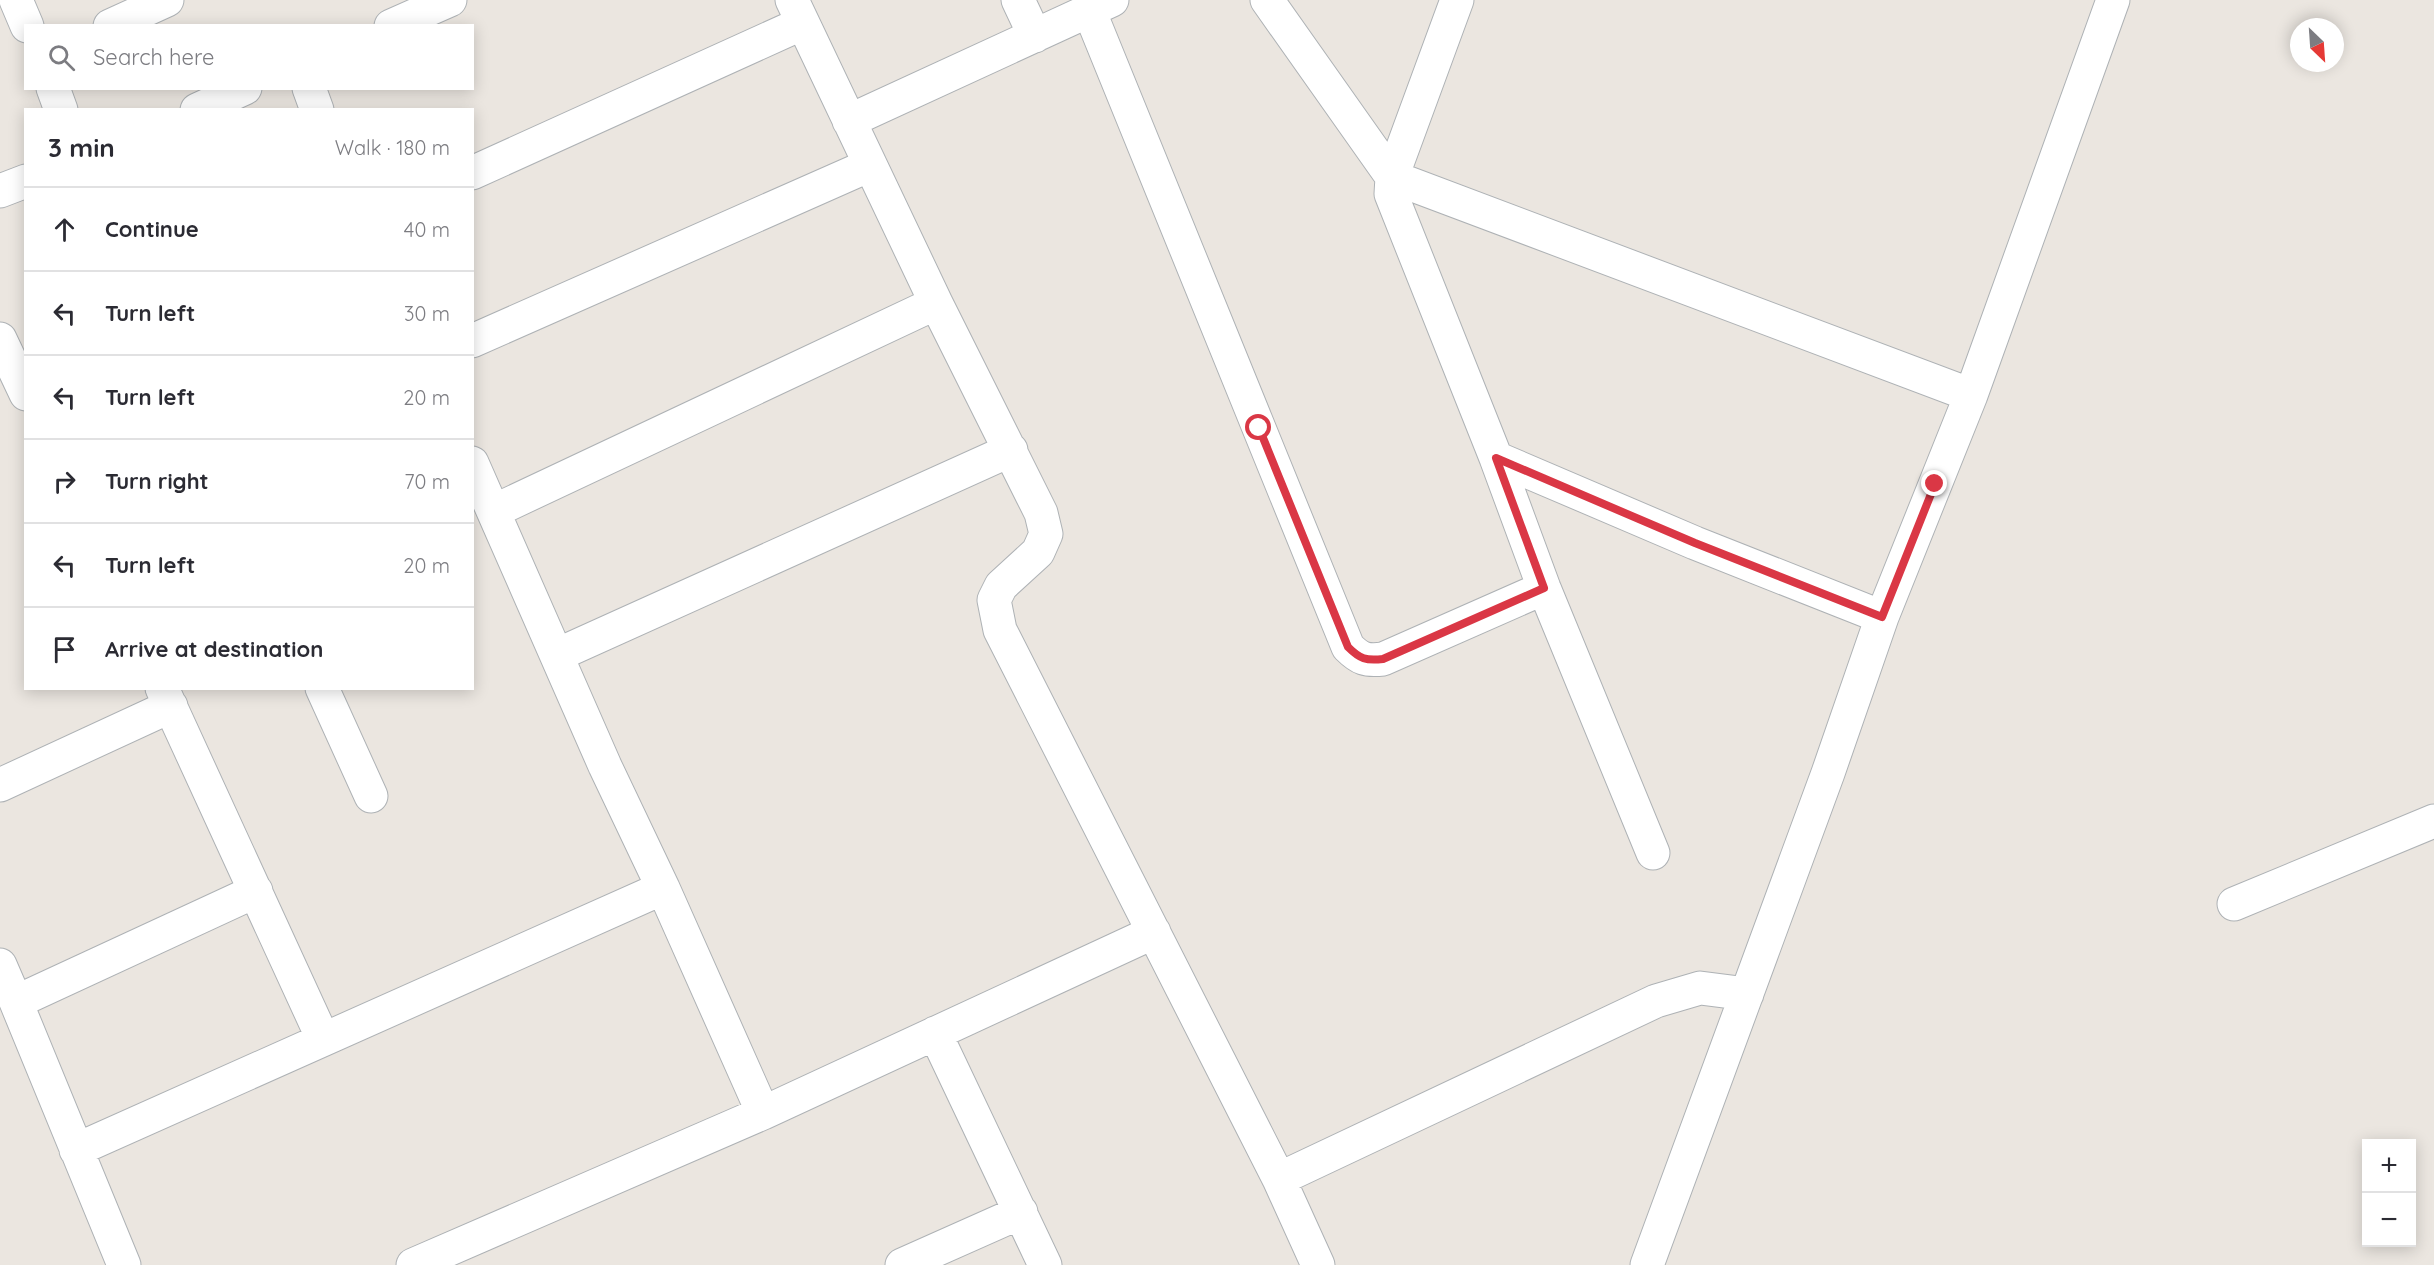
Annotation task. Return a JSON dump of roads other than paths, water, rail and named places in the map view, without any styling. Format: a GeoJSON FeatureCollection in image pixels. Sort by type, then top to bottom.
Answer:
{"type":"FeatureCollection","features":[{"type":"Feature","properties":{"kind":"street"},"geometry":{"type":"LineString","coordinates":[[16,0],[26,24]]}},
{"type":"Feature","properties":{"kind":"street"},"geometry":{"type":"LineString","coordinates":[[114,24],[167,0]]}},
{"type":"Feature","properties":{"kind":"street"},"geometry":{"type":"LineString","coordinates":[[396,24],[450,0]]}},
{"type":"Feature","properties":{"kind":"street"},"geometry":{"type":"LineString","coordinates":[[1018,0],[1035,36]]}},
{"type":"Feature","properties":{"kind":"street"},"geometry":{"type":"LineString","coordinates":[[1267,0],[1392,177],[1971,395]]}},
{"type":"Feature","properties":{"kind":"street"},"geometry":{"type":"LineString","coordinates":[[1457,0],[1392,177],[1391,194],[1496,458],[1544,588],[1653,853]]}},
{"type":"Feature","properties":{"kind":"street"},"geometry":{"type":"LineString","coordinates":[[1647,1265],[1828,773],[1882,617],[1971,395],[2113,0]]}},
{"type":"Feature","properties":{"kind":"street"},"geometry":{"type":"LineString","coordinates":[[849,121],[1101,5],[1348,647],[1359,658],[1369,661],[1383,659],[1544,588]]}},
{"type":"Feature","properties":{"kind":"street"},"geometry":{"type":"LineString","coordinates":[[474,172],[797,12],[936,303],[1041,513],[1046,534],[1038,552],[1001,586],[994,600],[995,616],[1000,630],[1279,1179],[1318,1265]]}},
{"type":"Feature","properties":{"kind":"street"},"geometry":{"type":"LineString","coordinates":[[54,90],[60,108]]}},
{"type":"Feature","properties":{"kind":"street"},"geometry":{"type":"LineString","coordinates":[[201,108],[241,90]]}},
{"type":"Feature","properties":{"kind":"street"},"geometry":{"type":"LineString","coordinates":[[310,90],[317,108]]}},
{"type":"Feature","properties":{"kind":"street"},"geometry":{"type":"LineString","coordinates":[[474,339],[870,165]]}},
{"type":"Feature","properties":{"kind":"street"},"geometry":{"type":"LineString","coordinates":[[0,190],[24,182]]}},
{"type":"Feature","properties":{"kind":"street"},"geometry":{"type":"LineString","coordinates":[[494,511],[936,303]]}},
{"type":"Feature","properties":{"kind":"street"},"geometry":{"type":"LineString","coordinates":[[0,339],[24,390]]}},
{"type":"Feature","properties":{"kind":"street"},"geometry":{"type":"LineString","coordinates":[[557,655],[1011,450]]}},
{"type":"Feature","properties":{"kind":"street"},"geometry":{"type":"LineString","coordinates":[[1496,458],[1695,543],[1882,617]]}},
{"type":"Feature","properties":{"kind":"street"},"geometry":{"type":"LineString","coordinates":[[474,467],[605,766],[663,888],[763,1113]]}},
{"type":"Feature","properties":{"kind":"street"},"geometry":{"type":"LineString","coordinates":[[323,690],[371,796]]}},
{"type":"Feature","properties":{"kind":"street"},"geometry":{"type":"LineString","coordinates":[[0,785],[166,697],[323,1039]]}},
{"type":"Feature","properties":{"kind":"street"},"geometry":{"type":"LineString","coordinates":[[2234,904],[2434,821]]}},
{"type":"Feature","properties":{"kind":"street"},"geometry":{"type":"LineString","coordinates":[[76,1150],[663,888]]}},
{"type":"Feature","properties":{"kind":"street"},"geometry":{"type":"LineString","coordinates":[[16,1002],[256,891]]}},
{"type":"Feature","properties":{"kind":"street"},"geometry":{"type":"LineString","coordinates":[[413,1265],[763,1113],[1154,932]]}},
{"type":"Feature","properties":{"kind":"street"},"geometry":{"type":"LineString","coordinates":[[0,965],[124,1265]]}},
{"type":"Feature","properties":{"kind":"street"},"geometry":{"type":"LineString","coordinates":[[1279,1179],[1656,1001],[1700,988],[1747,994]]}},
{"type":"Feature","properties":{"kind":"street"},"geometry":{"type":"LineString","coordinates":[[935,1033],[1044,1265]]}},
{"type":"Feature","properties":{"kind":"street"},"geometry":{"type":"LineString","coordinates":[[902,1265],[1021,1212]]}}]}
